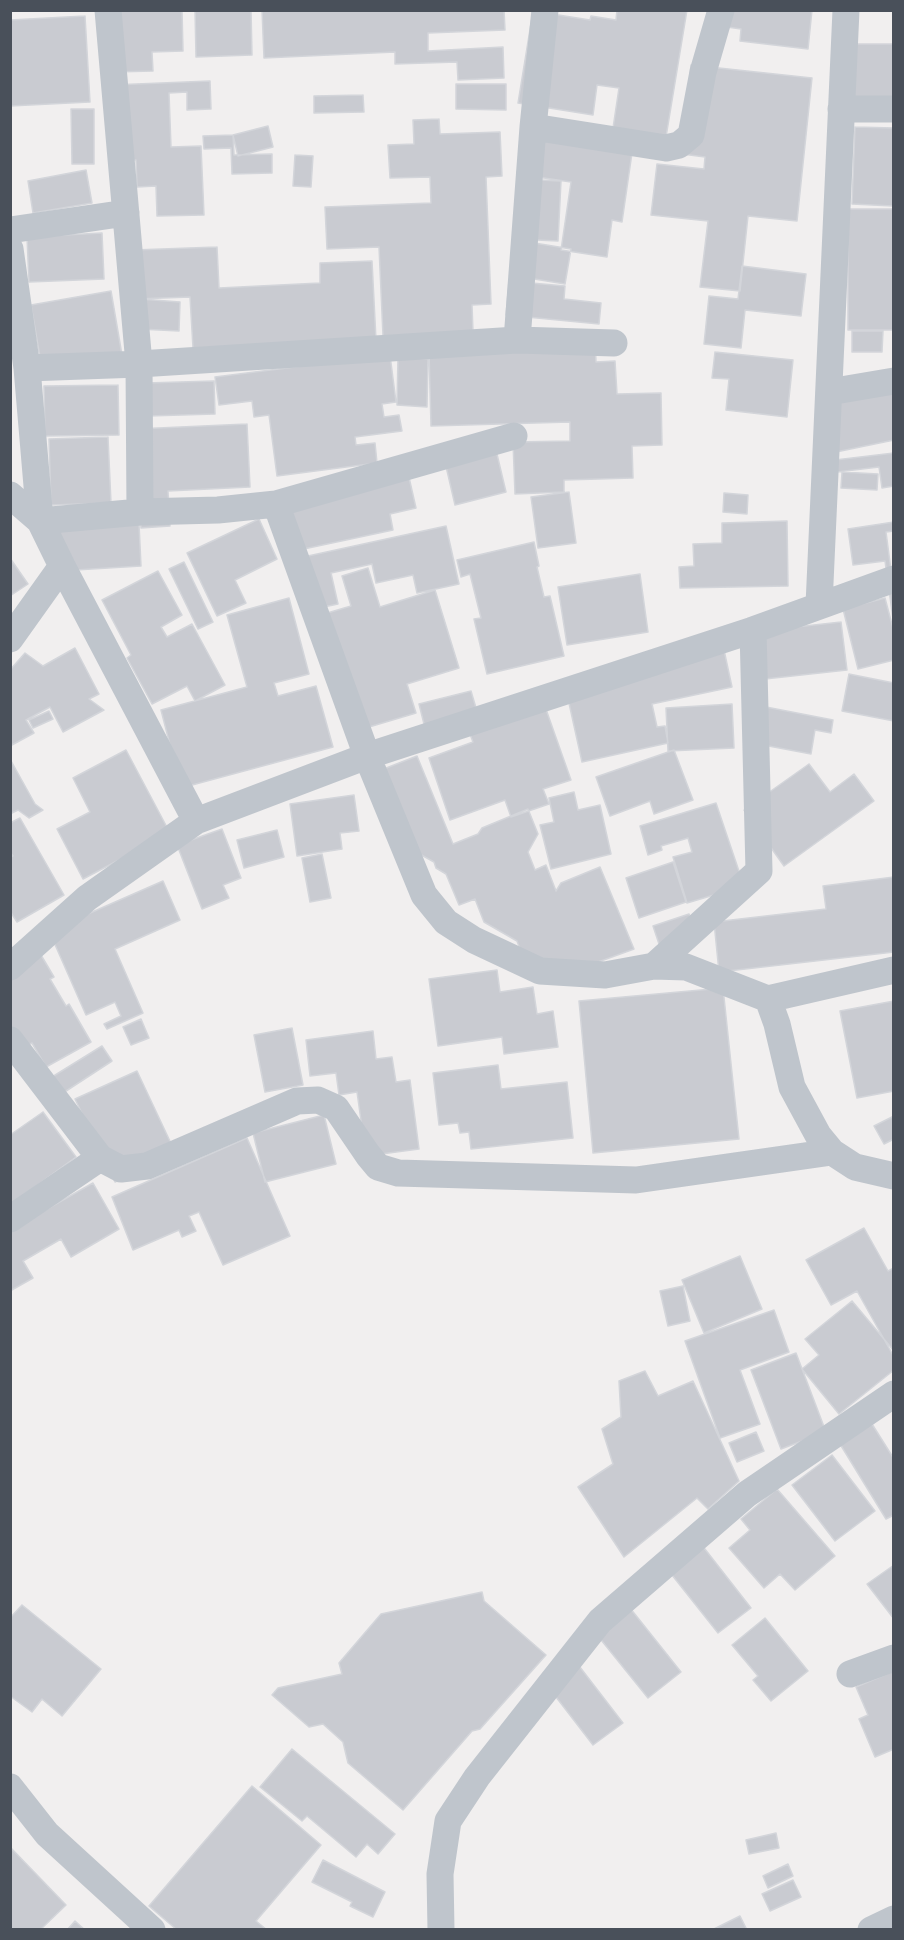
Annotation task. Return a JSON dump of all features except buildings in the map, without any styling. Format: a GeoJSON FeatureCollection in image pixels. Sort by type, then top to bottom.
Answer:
{"type":"FeatureCollection","features":[{"type":"Feature","properties":{"kind":"street"},"geometry":{"type":"LineString","coordinates":[[108,10],[139,364],[140,512]]}},
{"type":"Feature","properties":{"kind":"street"},"geometry":{"type":"LineString","coordinates":[[517,340],[533,127],[545,10]]}},
{"type":"Feature","properties":{"kind":"street"},"geometry":{"type":"LineString","coordinates":[[533,127],[666,147],[679,145],[691,135],[703,72],[721,10]]}},
{"type":"Feature","properties":{"kind":"street"},"geometry":{"type":"LineString","coordinates":[[819,605],[846,10]]}},
{"type":"Feature","properties":{"kind":"street"},"geometry":{"type":"LineString","coordinates":[[841,109],[894,109]]}},
{"type":"Feature","properties":{"kind":"street"},"geometry":{"type":"LineString","coordinates":[[10,230],[126,213]]}},
{"type":"Feature","properties":{"kind":"street"},"geometry":{"type":"LineString","coordinates":[[12,264],[27,368],[40,520],[196,821]]}},
{"type":"Feature","properties":{"kind":"street"},"geometry":{"type":"LineString","coordinates":[[27,368],[139,364],[517,340],[614,343]]}},
{"type":"Feature","properties":{"kind":"street"},"geometry":{"type":"LineString","coordinates":[[829,392],[894,381]]}},
{"type":"Feature","properties":{"kind":"street"},"geometry":{"type":"LineString","coordinates":[[10,495],[40,520],[140,512],[218,510],[276,504],[514,436]]}},
{"type":"Feature","properties":{"kind":"street"},"geometry":{"type":"LineString","coordinates":[[276,504],[366,756],[424,895],[446,922],[474,940],[540,971],[605,975],[654,966],[686,967],[768,999],[894,970]]}},
{"type":"Feature","properties":{"kind":"street"},"geometry":{"type":"LineString","coordinates":[[10,639],[62,566]]}},
{"type":"Feature","properties":{"kind":"street"},"geometry":{"type":"LineString","coordinates":[[10,967],[87,898],[196,821],[366,756],[753,630],[894,579]]}},
{"type":"Feature","properties":{"kind":"street"},"geometry":{"type":"LineString","coordinates":[[654,966],[759,871],[753,630]]}},
{"type":"Feature","properties":{"kind":"street"},"geometry":{"type":"LineString","coordinates":[[768,999],[777,1024],[792,1087],[818,1135],[832,1152],[855,1167],[894,1176]]}},
{"type":"Feature","properties":{"kind":"street"},"geometry":{"type":"LineString","coordinates":[[10,1040],[100,1158],[121,1169],[147,1166],[297,1101],[318,1100],[336,1108],[378,1167],[398,1173],[636,1180],[832,1152]]}},
{"type":"Feature","properties":{"kind":"street"},"geometry":{"type":"LineString","coordinates":[[10,1219],[100,1158]]}},
{"type":"Feature","properties":{"kind":"street"},"geometry":{"type":"LineString","coordinates":[[441,1929],[440,1874],[448,1821],[477,1777],[600,1621],[747,1494],[894,1394]]}},
{"type":"Feature","properties":{"kind":"street"},"geometry":{"type":"LineString","coordinates":[[850,1674],[894,1658]]}},
{"type":"Feature","properties":{"kind":"street"},"geometry":{"type":"LineString","coordinates":[[10,1787],[47,1834],[152,1929]]}},
{"type":"Feature","properties":{"kind":"street"},"geometry":{"type":"LineString","coordinates":[[871,1929],[894,1918]]}}]}
